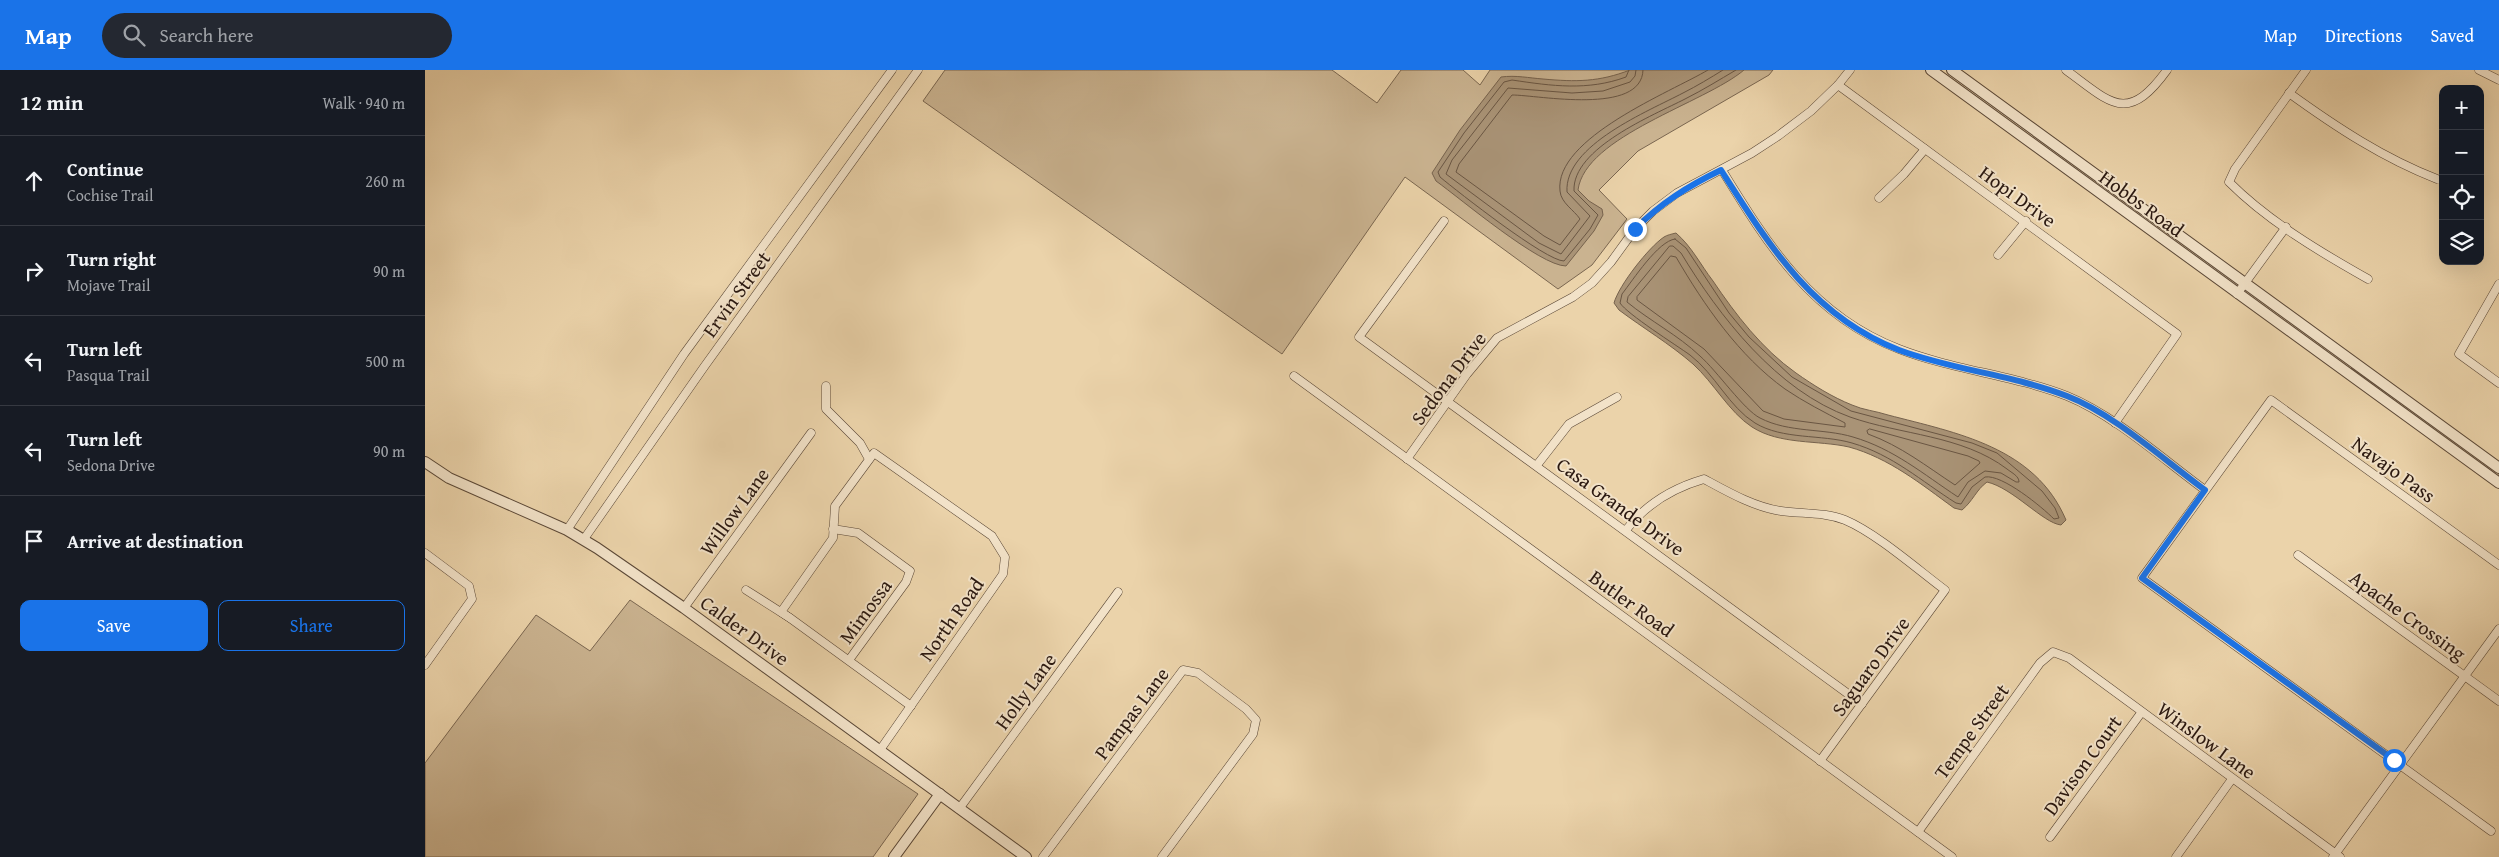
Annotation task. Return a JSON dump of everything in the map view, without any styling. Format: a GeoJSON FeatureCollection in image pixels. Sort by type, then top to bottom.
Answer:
{"type":"FeatureCollection","features":[{"type":"Feature","properties":{"kind":"street","name":"Ervin Street"},"geometry":{"type":"LineString","coordinates":[[567,530],[684,354],[892,70]]}},
{"type":"Feature","properties":{"kind":"street","name":"Ervin Street"},"geometry":{"type":"LineString","coordinates":[[584,539],[709,359],[917,70]]}},
{"type":"Feature","properties":{"kind":"street","name":"Sedona Drive"},"geometry":{"type":"LineString","coordinates":[[1407,459],[1477,361],[1497,338],[1573,296],[1592,283],[1635,229],[1653,211],[1677,193],[1721,170],[1778,136],[1811,111],[1839,85],[1850,70]]}},
{"type":"Feature","properties":{"kind":"street","name":"Hobbs Road"},"geometry":{"type":"LineString","coordinates":[[1931,70],[2237,294],[2499,482]]}},
{"type":"Feature","properties":{"kind":"street","name":"Hobbs Road"},"geometry":{"type":"LineString","coordinates":[[1952,70],[2499,468]]}},
{"type":"Feature","properties":{"kind":"street"},"geometry":{"type":"LineString","coordinates":[[2066,70],[2117,104],[2131,103],[2150,93],[2167,70]]}},
{"type":"Feature","properties":{"kind":"street"},"geometry":{"type":"LineString","coordinates":[[2306,70],[2235,169],[2229,182],[2241,194],[2286,227],[2336,261],[2368,279]]}},
{"type":"Feature","properties":{"kind":"street"},"geometry":{"type":"LineString","coordinates":[[2483,71],[2499,80]]}},
{"type":"Feature","properties":{"kind":"street","name":"Hopi Drive"},"geometry":{"type":"LineString","coordinates":[[1839,85],[2177,334],[2115,423]]}},
{"type":"Feature","properties":{"kind":"street"},"geometry":{"type":"LineString","coordinates":[[2289,93],[2355,139],[2413,170],[2437,179]]}},
{"type":"Feature","properties":{"kind":"street"},"geometry":{"type":"LineString","coordinates":[[1879,198],[1905,174],[1925,149]]}},
{"type":"Feature","properties":{"kind":"street"},"geometry":{"type":"LineString","coordinates":[[1721,170],[1773,250],[1789,270],[1835,315],[1871,337],[1900,350],[2068,397],[2115,423],[2205,490],[2142,578],[2491,830]]}},
{"type":"Feature","properties":{"kind":"street","name":"Casa Grande Drive"},"geometry":{"type":"LineString","coordinates":[[1444,221],[1359,337],[1863,704]]}},
{"type":"Feature","properties":{"kind":"street"},"geometry":{"type":"LineString","coordinates":[[1998,254],[2026,221]]}},
{"type":"Feature","properties":{"kind":"street"},"geometry":{"type":"LineString","coordinates":[[2237,294],[2286,227]]}},
{"type":"Feature","properties":{"kind":"street"},"geometry":{"type":"LineString","coordinates":[[2499,284],[2459,354],[2499,384]]}},
{"type":"Feature","properties":{"kind":"street"},"geometry":{"type":"LineString","coordinates":[[2333,362],[2341,352]]}},
{"type":"Feature","properties":{"kind":"street","name":"Butler Road"},"geometry":{"type":"LineString","coordinates":[[1294,376],[1952,857]]}},
{"type":"Feature","properties":{"kind":"street"},"geometry":{"type":"LineString","coordinates":[[826,386],[826,410],[860,443],[869,459],[835,506],[833,538],[781,612],[911,706]]}},
{"type":"Feature","properties":{"kind":"street"},"geometry":{"type":"LineString","coordinates":[[1537,465],[1569,424],[1617,397]]}},
{"type":"Feature","properties":{"kind":"street","name":"Navajo Pass"},"geometry":{"type":"LineString","coordinates":[[2205,490],[2271,400],[2499,565]]}},
{"type":"Feature","properties":{"kind":"street","name":"Willow Lane"},"geometry":{"type":"LineString","coordinates":[[684,608],[811,433]]}},
{"type":"Feature","properties":{"kind":"street","name":"North Road"},"geometry":{"type":"LineString","coordinates":[[869,459],[874,453],[992,536],[1005,557],[1003,574],[880,750]]}},
{"type":"Feature","properties":{"kind":"street","name":"Calder Drive"},"geometry":{"type":"LineString","coordinates":[[425,462],[449,478],[584,539],[684,608],[1026,857]]}},
{"type":"Feature","properties":{"kind":"street","name":"Saguaro Drive"},"geometry":{"type":"LineString","coordinates":[[1626,530],[1638,514],[1648,505],[1691,483],[1704,479],[1756,504],[1780,511],[1828,515],[1846,521],[1864,530],[1945,590],[1820,761]]}},
{"type":"Feature","properties":{"kind":"street","name":"Mimossa"},"geometry":{"type":"LineString","coordinates":[[833,529],[858,533],[910,571],[906,582],[849,660]]}},
{"type":"Feature","properties":{"kind":"street"},"geometry":{"type":"LineString","coordinates":[[425,553],[469,586],[472,599],[425,665]]}},
{"type":"Feature","properties":{"kind":"street","name":"Apache Crossing"},"geometry":{"type":"LineString","coordinates":[[2298,555],[2499,701]]}},
{"type":"Feature","properties":{"kind":"street"},"geometry":{"type":"LineString","coordinates":[[746,590],[790,618]]}},
{"type":"Feature","properties":{"kind":"street","name":"Holly Lane"},"geometry":{"type":"LineString","coordinates":[[959,808],[1118,592]]}},
{"type":"Feature","properties":{"kind":"street"},"geometry":{"type":"LineString","coordinates":[[2336,856],[2499,629]]}},
{"type":"Feature","properties":{"kind":"street","name":"Winslow Lane"},"geometry":{"type":"LineString","coordinates":[[2053,652],[2069,658],[2336,856]]}},
{"type":"Feature","properties":{"kind":"street","name":"Tempe Street"},"geometry":{"type":"LineString","coordinates":[[1918,832],[2040,663],[2053,652]]}},
{"type":"Feature","properties":{"kind":"street","name":"Pampas Lane"},"geometry":{"type":"LineString","coordinates":[[1043,857],[1183,670],[1198,672],[1246,709],[1256,720],[1253,731],[1162,857]]}},
{"type":"Feature","properties":{"kind":"street","name":"Davison Court"},"geometry":{"type":"LineString","coordinates":[[2050,837],[2141,712]]}},
{"type":"Feature","properties":{"kind":"street"},"geometry":{"type":"LineString","coordinates":[[2176,857],[2233,779]]}},
{"type":"Feature","properties":{"kind":"street"},"geometry":{"type":"LineString","coordinates":[[894,857],[940,794]]}},
{"type":"Feature","properties":{"kind":"shaded area"},"geometry":{"type":"Polygon","coordinates":[[[945,70],[1332,70],[1377,103],[1401,70],[1463,70],[1480,85],[1490,70],[1773,70],[1769,75],[1638,151],[1599,190],[1627,219],[1592,265],[1558,289],[1405,177],[1282,354],[923,101],[945,70]]]}},
{"type":"Feature","properties":{"kind":"shaded area"},"geometry":{"type":"Polygon","coordinates":[[[2351,368],[2499,472],[2499,478],[2352,370],[2351,368]]]}},
{"type":"Feature","properties":{"kind":"shaded area"},"geometry":{"type":"Polygon","coordinates":[[[630,600],[918,794],[873,857],[425,857],[425,763],[536,615],[590,651],[630,600]]]}},
{"type":"Feature","properties":{"kind":"water"},"geometry":{"type":"Polygon","coordinates":[[[1630,70],[1744,70],[1703,95],[1623,137],[1601,153],[1586,171],[1578,190],[1589,201],[1602,209],[1603,215],[1594,231],[1566,266],[1554,263],[1520,244],[1436,181],[1432,173],[1460,130],[1501,77],[1517,76],[1566,81],[1587,80],[1608,77],[1630,70]]]}},
{"type":"Feature","properties":{"kind":"water"},"geometry":{"type":"Polygon","coordinates":[[[1676,233],[1682,238],[1750,331],[1796,373],[1830,395],[1856,407],[1966,437],[2014,459],[2035,475],[2052,495],[2066,520],[2061,525],[2054,523],[2007,491],[1987,482],[1962,510],[1954,508],[1904,473],[1864,452],[1849,447],[1775,437],[1752,427],[1736,414],[1693,364],[1619,310],[1614,303],[1622,286],[1643,258],[1664,237],[1676,233]]]}},
{"type":"Feature","properties":{"kind":"route"},"geometry":{"type":"LineString","coordinates":[[1635,229],[1653,211],[1677,193],[1721,170],[1773,250],[1807,289],[1835,315],[1871,337],[1900,350],[2046,389],[2089,407],[2115,423],[2205,490],[2142,578],[2394,760]]}}]}
